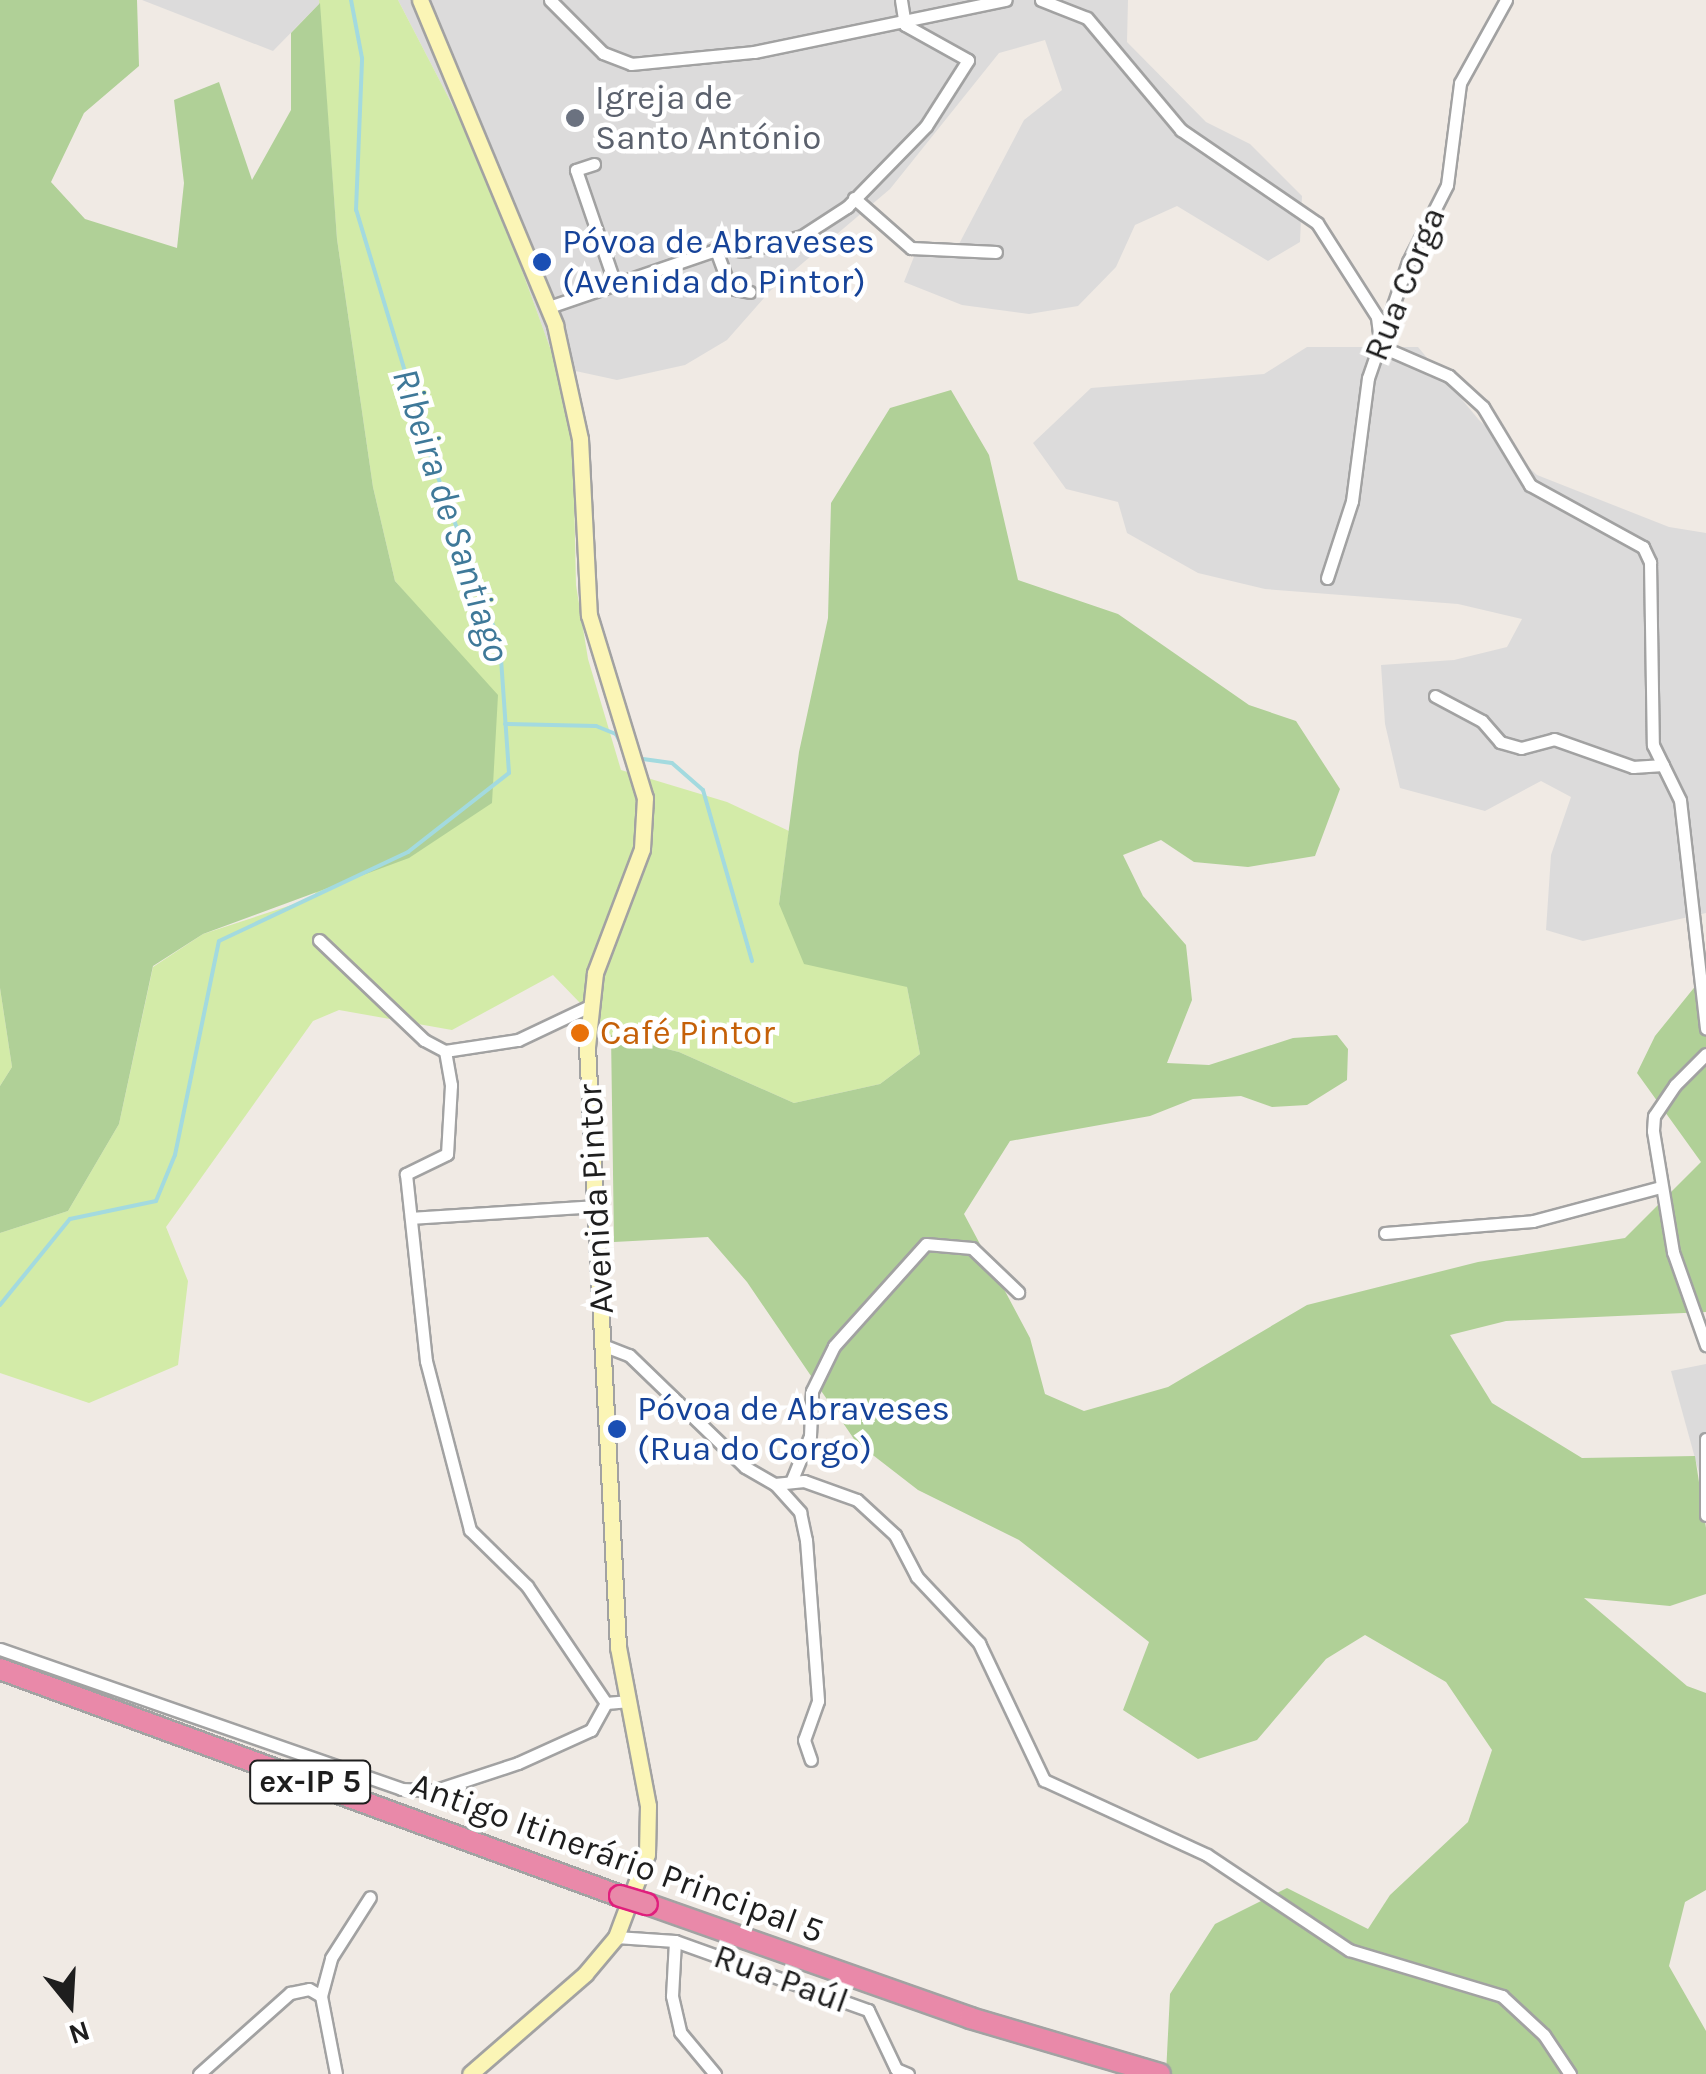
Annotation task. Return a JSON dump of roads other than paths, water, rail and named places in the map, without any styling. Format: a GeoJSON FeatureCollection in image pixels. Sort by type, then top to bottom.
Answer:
{"type":"FeatureCollection","features":[{"type":"Feature","properties":{"kind":"highway","name":"Antigo Itinerário Principal 5"},"geometry":{"type":"LineString","coordinates":[[0,1669],[620,1896],[970,2018],[1160,2074]]}},
{"type":"Feature","properties":{"kind":"street","name":"Avenida Pintor"},"geometry":{"type":"LineString","coordinates":[[420,0],[550,307],[580,439],[589,614],[645,798],[642,849],[600,955],[590,1006],[618,1647],[648,1806],[647,1854],[616,1937],[585,1974],[470,2074]]}},
{"type":"Feature","properties":{"kind":"street"},"geometry":{"type":"LineString","coordinates":[[550,0],[603,53],[632,64],[754,52],[905,25],[1006,0]]}},
{"type":"Feature","properties":{"kind":"street"},"geometry":{"type":"LineString","coordinates":[[901,0],[905,25]]}},
{"type":"Feature","properties":{"kind":"street"},"geometry":{"type":"LineString","coordinates":[[1041,0],[1088,18],[1181,130],[1317,223],[1377,317],[1380,346],[1449,376],[1472,396],[1530,485],[1643,547],[1650,562],[1653,745],[1680,800],[1706,1029]]}},
{"type":"Feature","properties":{"kind":"street","name":"Rua Corga"},"geometry":{"type":"LineString","coordinates":[[1327,578],[1352,500],[1368,378],[1408,262],[1447,186],[1460,83],[1506,0]]}},
{"type":"Feature","properties":{"kind":"street"},"geometry":{"type":"LineString","coordinates":[[550,307],[716,250],[744,251],[802,236],[854,198],[926,126],[968,60],[905,25]]}},
{"type":"Feature","properties":{"kind":"street"},"geometry":{"type":"LineString","coordinates":[[594,164],[576,170],[615,284]]}},
{"type":"Feature","properties":{"kind":"street"},"geometry":{"type":"LineString","coordinates":[[854,198],[911,248],[996,252]]}},
{"type":"Feature","properties":{"kind":"street"},"geometry":{"type":"LineString","coordinates":[[716,250],[730,288],[750,292]]}},
{"type":"Feature","properties":{"kind":"street"},"geometry":{"type":"LineString","coordinates":[[1434,696],[1482,721],[1500,742],[1521,748],[1554,739],[1633,767],[1663,765]]}},
{"type":"Feature","properties":{"kind":"street"},"geometry":{"type":"LineString","coordinates":[[320,940],[424,1040],[445,1050],[518,1040],[590,1006]]}},
{"type":"Feature","properties":{"kind":"street"},"geometry":{"type":"LineString","coordinates":[[445,1050],[451,1085],[446,1154],[406,1174],[426,1361],[470,1530],[527,1586],[606,1703]]}},
{"type":"Feature","properties":{"kind":"street"},"geometry":{"type":"LineString","coordinates":[[1706,1054],[1654,1116],[1673,1252],[1706,1346]]}},
{"type":"Feature","properties":{"kind":"street"},"geometry":{"type":"LineString","coordinates":[[1385,1233],[1533,1221],[1661,1186]]}},
{"type":"Feature","properties":{"kind":"street"},"geometry":{"type":"LineString","coordinates":[[411,1218],[596,1206]]}},
{"type":"Feature","properties":{"kind":"street"},"geometry":{"type":"LineString","coordinates":[[791,1482],[810,1436],[812,1392],[834,1346],[926,1244],[949,1241],[972,1248],[1018,1292]]}},
{"type":"Feature","properties":{"kind":"street"},"geometry":{"type":"LineString","coordinates":[[605,1346],[628,1354],[745,1468],[774,1484],[800,1512],[806,1540],[818,1701],[804,1740],[810,1760]]}},
{"type":"Feature","properties":{"kind":"street"},"geometry":{"type":"LineString","coordinates":[[1706,1438],[1706,1516]]}},
{"type":"Feature","properties":{"kind":"street"},"geometry":{"type":"LineString","coordinates":[[774,1484],[791,1482],[857,1500],[895,1535],[918,1578],[978,1643],[1044,1780],[1208,1855],[1349,1950],[1502,1996],[1544,2034],[1570,2074]]}},
{"type":"Feature","properties":{"kind":"street"},"geometry":{"type":"LineString","coordinates":[[0,1648],[401,1789],[436,1790],[518,1763],[591,1730],[606,1703]]}},
{"type":"Feature","properties":{"kind":"street"},"geometry":{"type":"LineString","coordinates":[[606,1703],[627,1701]]}},
{"type":"Feature","properties":{"kind":"street"},"geometry":{"type":"LineString","coordinates":[[336,2074],[321,1996],[331,1958],[370,1897]]}},
{"type":"Feature","properties":{"kind":"street","name":"Rua Paúl"},"geometry":{"type":"LineString","coordinates":[[616,1937],[675,1941],[868,2010],[896,2069],[908,2074]]}},
{"type":"Feature","properties":{"kind":"street"},"geometry":{"type":"LineString","coordinates":[[675,1941],[672,1996],[680,2032],[715,2074]]}},
{"type":"Feature","properties":{"kind":"street"},"geometry":{"type":"LineString","coordinates":[[199,2074],[290,1993],[309,1989],[321,1996]]}},
{"type":"Feature","properties":{"kind":"waterway","name":"Ribeira de Santiago"},"geometry":{"type":"LineString","coordinates":[[0,1305],[70,1219],[156,1201],[175,1155],[219,941],[408,852],[509,773],[500,644],[432,461],[356,210],[362,58],[351,0]]}},
{"type":"Feature","properties":{"kind":"waterway"},"geometry":{"type":"LineString","coordinates":[[505,724],[596,726],[616,734],[622,746]]}},
{"type":"Feature","properties":{"kind":"waterway"},"geometry":{"type":"LineString","coordinates":[[643,759],[672,763],[703,790],[752,961]]}},
{"type":"Feature","properties":{"kind":"place","name":"Igreja de Santo António"},"geometry":{"type":"Point","coordinates":[575,118]}},
{"type":"Feature","properties":{"kind":"place","name":"Póvoa de Abraveses (Avenida do Pintor)"},"geometry":{"type":"Point","coordinates":[542,262]}},
{"type":"Feature","properties":{"kind":"place","name":"Café Pintor"},"geometry":{"type":"Point","coordinates":[580,1033]}},
{"type":"Feature","properties":{"kind":"place","name":"Póvoa de Abraveses (Rua do Corgo)"},"geometry":{"type":"Point","coordinates":[617,1429]}}]}
